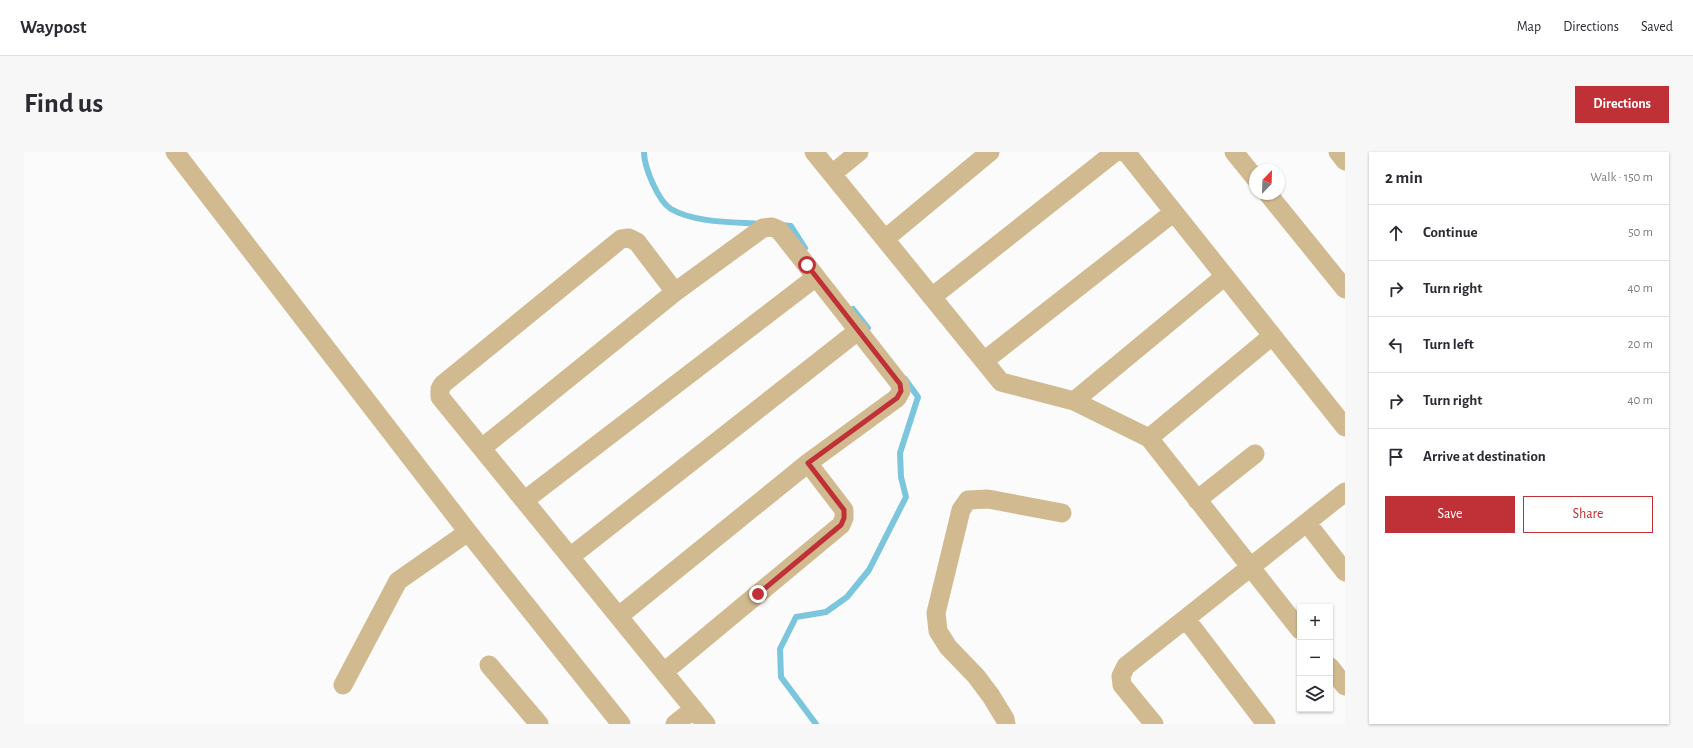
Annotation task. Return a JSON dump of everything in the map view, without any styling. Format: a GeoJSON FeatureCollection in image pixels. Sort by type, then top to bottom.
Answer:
{"type":"FeatureCollection","features":[{"type":"Feature","properties":{"kind":"street"},"geometry":{"type":"LineString","coordinates":[[175,152],[468,532],[621,724]]}},
{"type":"Feature","properties":{"kind":"street"},"geometry":{"type":"LineString","coordinates":[[814,152],[1001,382],[1074,401],[1149,438],[1297,626]]}},
{"type":"Feature","properties":{"kind":"street"},"geometry":{"type":"LineString","coordinates":[[832,174],[859,152]]}},
{"type":"Feature","properties":{"kind":"street"},"geometry":{"type":"LineString","coordinates":[[885,239],[990,152]]}},
{"type":"Feature","properties":{"kind":"street"},"geometry":{"type":"LineString","coordinates":[[932,297],[1115,152]]}},
{"type":"Feature","properties":{"kind":"street"},"geometry":{"type":"LineString","coordinates":[[1126,152],[1272,336],[1341,414]]}},
{"type":"Feature","properties":{"kind":"street"},"geometry":{"type":"LineString","coordinates":[[1234,152],[1249,171]]}},
{"type":"Feature","properties":{"kind":"street"},"geometry":{"type":"LineString","coordinates":[[1338,152],[1345,161]]}},
{"type":"Feature","properties":{"kind":"street"},"geometry":{"type":"LineString","coordinates":[[1273,200],[1345,288]]}},
{"type":"Feature","properties":{"kind":"street"},"geometry":{"type":"LineString","coordinates":[[984,361],[1174,212]]}},
{"type":"Feature","properties":{"kind":"street"},"geometry":{"type":"LineString","coordinates":[[482,448],[675,292],[763,228],[772,227],[779,230],[900,384],[901,391],[897,398],[808,463],[619,616]]}},
{"type":"Feature","properties":{"kind":"street"},"geometry":{"type":"LineString","coordinates":[[675,292],[637,242],[629,238],[621,239],[443,384],[440,389],[440,397],[706,724]]}},
{"type":"Feature","properties":{"kind":"street"},"geometry":{"type":"LineString","coordinates":[[1074,401],[1225,276]]}},
{"type":"Feature","properties":{"kind":"street"},"geometry":{"type":"LineString","coordinates":[[524,500],[816,277]]}},
{"type":"Feature","properties":{"kind":"street"},"geometry":{"type":"LineString","coordinates":[[570,557],[859,330]]}},
{"type":"Feature","properties":{"kind":"street"},"geometry":{"type":"LineString","coordinates":[[1149,438],[1272,336]]}},
{"type":"Feature","properties":{"kind":"street"},"geometry":{"type":"LineString","coordinates":[[1197,500],[1255,454]]}},
{"type":"Feature","properties":{"kind":"street"},"geometry":{"type":"LineString","coordinates":[[664,672],[841,525],[844,518],[844,510],[808,463]]}},
{"type":"Feature","properties":{"kind":"street"},"geometry":{"type":"LineString","coordinates":[[1154,724],[1122,685],[1121,676],[1126,666],[1345,492]]}},
{"type":"Feature","properties":{"kind":"street"},"geometry":{"type":"LineString","coordinates":[[1006,724],[1005,719],[991,696],[976,676],[948,647],[938,631],[936,613],[961,510],[968,500],[988,499],[1062,514]]}},
{"type":"Feature","properties":{"kind":"street"},"geometry":{"type":"LineString","coordinates":[[1307,523],[1345,572]]}},
{"type":"Feature","properties":{"kind":"street"},"geometry":{"type":"LineString","coordinates":[[343,685],[398,581],[468,532]]}},
{"type":"Feature","properties":{"kind":"street"},"geometry":{"type":"LineString","coordinates":[[1186,619],[1266,724]]}},
{"type":"Feature","properties":{"kind":"street"},"geometry":{"type":"LineString","coordinates":[[489,665],[539,724]]}},
{"type":"Feature","properties":{"kind":"street"},"geometry":{"type":"LineString","coordinates":[[1333,672],[1345,686]]}},
{"type":"Feature","properties":{"kind":"street"},"geometry":{"type":"LineString","coordinates":[[675,724],[694,709]]}},
{"type":"Feature","properties":{"kind":"waterway"},"geometry":{"type":"LineString","coordinates":[[644,152],[649,175],[661,199],[671,209],[691,217],[727,222],[761,224]]}},
{"type":"Feature","properties":{"kind":"waterway"},"geometry":{"type":"LineString","coordinates":[[780,225],[791,226],[805,248]]}},
{"type":"Feature","properties":{"kind":"waterway"},"geometry":{"type":"LineString","coordinates":[[853,309],[868,328]]}},
{"type":"Feature","properties":{"kind":"waterway"},"geometry":{"type":"LineString","coordinates":[[816,724],[781,677],[780,649],[796,617],[826,612],[847,597],[869,570],[906,497],[901,477],[900,453],[918,397],[905,379]]}},
{"type":"Feature","properties":{"kind":"route"},"geometry":{"type":"LineString","coordinates":[[758,594],[841,525],[844,518],[844,510],[808,463],[897,398],[901,391],[900,384],[807,265]]}}]}
